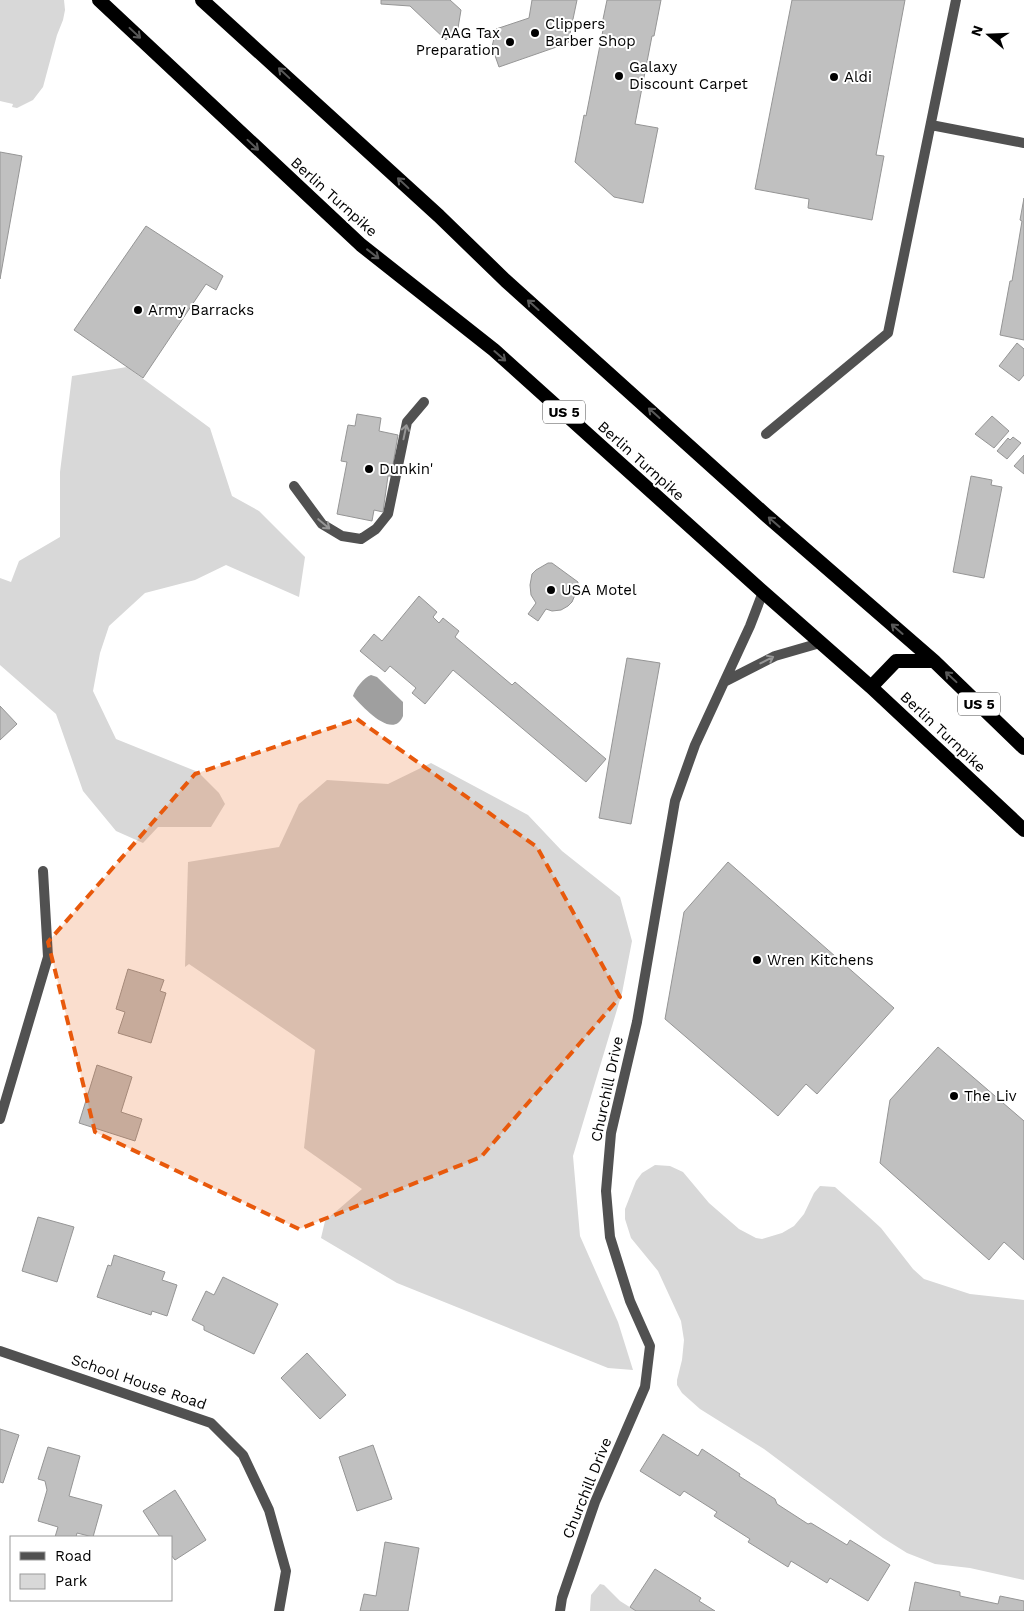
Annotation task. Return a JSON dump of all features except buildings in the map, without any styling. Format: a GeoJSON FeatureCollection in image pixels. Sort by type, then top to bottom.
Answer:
{"type":"FeatureCollection","features":[{"type":"Feature","properties":{"kind":"highway","name":"Berlin Turnpike"},"geometry":{"type":"LineString","coordinates":[[99,0],[361,245],[494,350],[762,592],[871,687],[1024,830]]}},
{"type":"Feature","properties":{"kind":"highway","name":"US 5"},"geometry":{"type":"LineString","coordinates":[[202,0],[439,216],[506,281],[767,516],[934,661],[1024,748]]}},
{"type":"Feature","properties":{"kind":"highway"},"geometry":{"type":"LineString","coordinates":[[871,687],[896,661],[934,661]]}},
{"type":"Feature","properties":{"kind":"street"},"geometry":{"type":"LineString","coordinates":[[766,434],[888,333],[956,0]]}},
{"type":"Feature","properties":{"kind":"street"},"geometry":{"type":"LineString","coordinates":[[931,125],[1024,143]]}},
{"type":"Feature","properties":{"kind":"street"},"geometry":{"type":"LineString","coordinates":[[294,486],[322,524],[342,536],[362,539],[376,529],[388,514],[407,422],[424,402]]}},
{"type":"Feature","properties":{"kind":"street","name":"Churchill Drive"},"geometry":{"type":"LineString","coordinates":[[560,1611],[562,1598],[595,1502],[645,1387],[650,1346],[630,1301],[610,1237],[606,1191],[611,1133],[636,1022],[675,801],[695,745],[750,626],[762,592]]}},
{"type":"Feature","properties":{"kind":"street"},"geometry":{"type":"LineString","coordinates":[[724,682],[775,656],[820,643]]}},
{"type":"Feature","properties":{"kind":"street"},"geometry":{"type":"LineString","coordinates":[[0,1119],[48,957],[43,871]]}},
{"type":"Feature","properties":{"kind":"street","name":"School House Road"},"geometry":{"type":"LineString","coordinates":[[0,1351],[211,1423],[243,1455],[268,1510],[286,1571],[279,1611]]}},
{"type":"Feature","properties":{"kind":"highlighted area"},"geometry":{"type":"Polygon","coordinates":[[[357,719],[537,847],[620,997],[481,1157],[299,1229],[95,1132],[48,942],[195,774],[357,719]]]}},
{"type":"Feature","properties":{"kind":"green space"},"geometry":{"type":"Polygon","coordinates":[[[0,0],[64,0],[63,20],[43,87],[33,100],[17,108],[12,107],[13,104],[0,101],[0,0]]]}},
{"type":"Feature","properties":{"kind":"green space"},"geometry":{"type":"Polygon","coordinates":[[[127,367],[210,428],[232,496],[259,511],[305,557],[299,597],[226,565],[195,580],[145,593],[109,626],[100,653],[93,691],[116,739],[198,772],[219,793],[225,804],[211,827],[158,827],[143,843],[116,831],[83,791],[56,714],[0,665],[0,578],[11,582],[19,561],[60,537],[60,472],[72,376],[127,367]]]}},
{"type":"Feature","properties":{"kind":"green space"},"geometry":{"type":"Polygon","coordinates":[[[431,763],[528,815],[562,851],[620,897],[632,941],[622,993],[573,1156],[580,1236],[618,1322],[633,1370],[608,1368],[397,1283],[321,1238],[325,1221],[362,1189],[304,1148],[315,1050],[189,964],[185,967],[188,862],[279,847],[299,804],[327,780],[388,784],[431,763]]]}},
{"type":"Feature","properties":{"kind":"green space"},"geometry":{"type":"Polygon","coordinates":[[[655,1165],[670,1166],[683,1172],[709,1203],[739,1229],[762,1239],[782,1233],[794,1226],[804,1214],[814,1193],[820,1186],[835,1187],[881,1228],[913,1269],[924,1279],[970,1294],[1024,1300],[1024,1580],[970,1568],[935,1564],[907,1553],[883,1538],[764,1449],[700,1409],[682,1393],[677,1385],[684,1340],[681,1321],[658,1271],[631,1238],[625,1219],[625,1209],[636,1181],[642,1173],[655,1165]]]}},
{"type":"Feature","properties":{"kind":"green space"},"geometry":{"type":"Polygon","coordinates":[[[600,1584],[604,1585],[620,1601],[636,1611],[590,1611],[591,1595],[600,1584]]]}},
{"type":"Feature","properties":{"kind":"shaded area"},"geometry":{"type":"Polygon","coordinates":[[[371,675],[377,677],[403,702],[403,716],[398,723],[392,725],[378,719],[353,696],[360,684],[371,675]]]}},
{"type":"Feature","properties":{"kind":"place","name":"Clippers Barber Shop"},"geometry":{"type":"Point","coordinates":[535,33]}},
{"type":"Feature","properties":{"kind":"place","name":"AAG Tax Preparation"},"geometry":{"type":"Point","coordinates":[510,42]}},
{"type":"Feature","properties":{"kind":"place","name":"Galaxy Discount Carpet"},"geometry":{"type":"Point","coordinates":[619,76]}},
{"type":"Feature","properties":{"kind":"place","name":"Aldi"},"geometry":{"type":"Point","coordinates":[834,77]}},
{"type":"Feature","properties":{"kind":"place","name":"Army Barracks"},"geometry":{"type":"Point","coordinates":[138,310]}},
{"type":"Feature","properties":{"kind":"place","name":"Dunkin'"},"geometry":{"type":"Point","coordinates":[369,469]}},
{"type":"Feature","properties":{"kind":"place","name":"USA Motel"},"geometry":{"type":"Point","coordinates":[551,590]}},
{"type":"Feature","properties":{"kind":"place","name":"Wren Kitchens"},"geometry":{"type":"Point","coordinates":[757,960]}},
{"type":"Feature","properties":{"kind":"place","name":"The Liv"},"geometry":{"type":"Point","coordinates":[954,1096]}}]}
